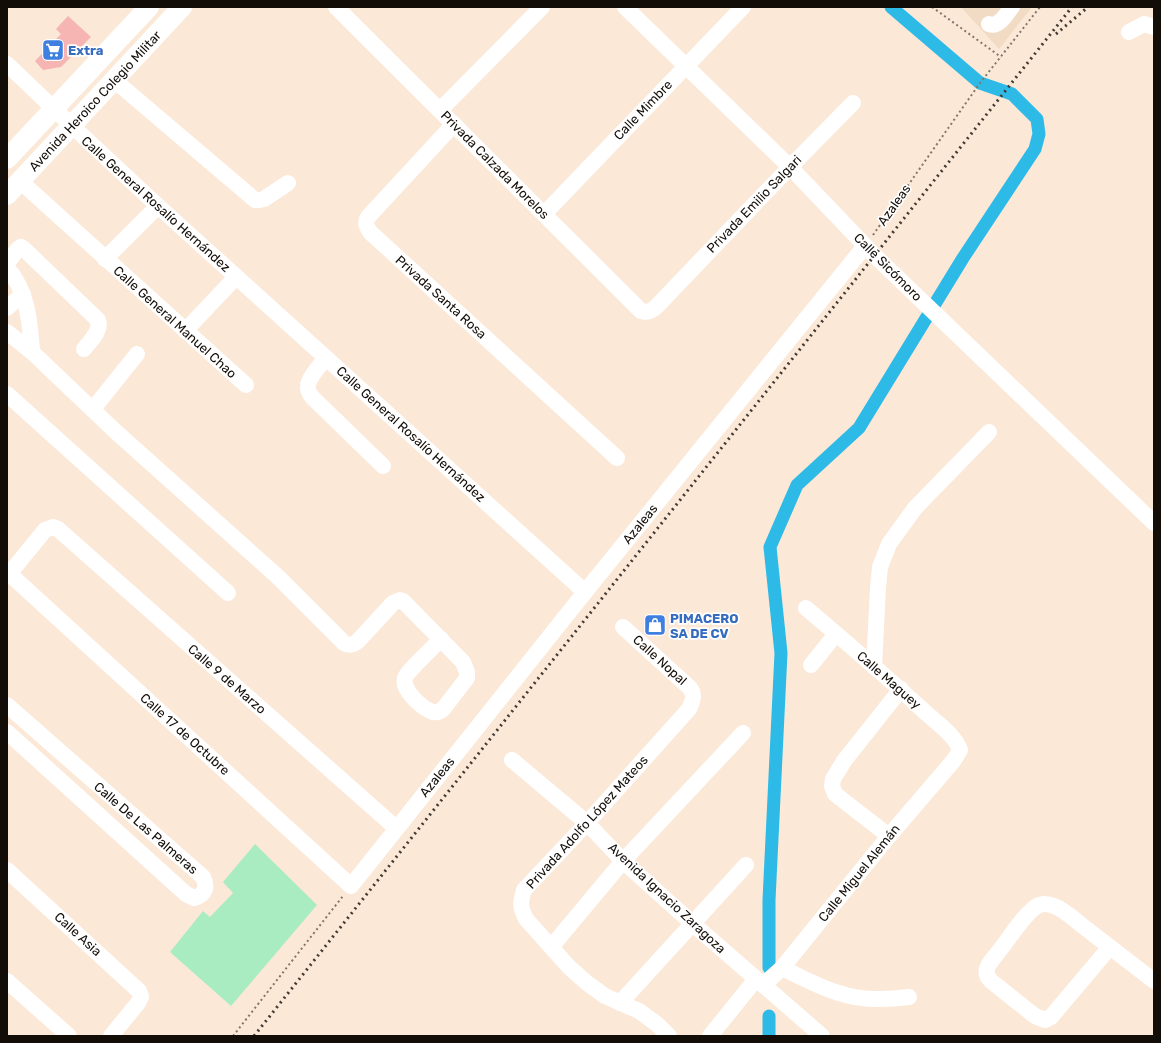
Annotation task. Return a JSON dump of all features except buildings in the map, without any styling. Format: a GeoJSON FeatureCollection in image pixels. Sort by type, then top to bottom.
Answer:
{"type":"FeatureCollection","features":[{"type":"Feature","properties":{"kind":"main road","name":"Avenida Heroico Colegio Militar"},"geometry":{"type":"LineString","coordinates":[[7,159],[149,7]]}},
{"type":"Feature","properties":{"kind":"main road","name":"Avenida Heroico Colegio Militar"},"geometry":{"type":"LineString","coordinates":[[14,188],[182,7]]}},
{"type":"Feature","properties":{"kind":"street","name":"Privada Calzada Morelos"},"geometry":{"type":"LineString","coordinates":[[336,7],[641,311],[650,312],[657,306]]}},
{"type":"Feature","properties":{"kind":"street"},"geometry":{"type":"LineString","coordinates":[[440,110],[542,7]]}},
{"type":"Feature","properties":{"kind":"street","name":"Calle Sicómoro"},"geometry":{"type":"LineString","coordinates":[[625,7],[790,167],[865,246],[906,286],[1154,523]]}},
{"type":"Feature","properties":{"kind":"street","name":"Calle Mimbre"},"geometry":{"type":"LineString","coordinates":[[544,214],[744,7]]}},
{"type":"Feature","properties":{"kind":"street"},"geometry":{"type":"LineString","coordinates":[[989,24],[998,24],[1012,7]]}},
{"type":"Feature","properties":{"kind":"street"},"geometry":{"type":"LineString","coordinates":[[1129,32],[1144,24],[1154,27]]}},
{"type":"Feature","properties":{"kind":"street","name":"Calle General Rosalío Hernández"},"geometry":{"type":"LineString","coordinates":[[7,64],[158,206],[585,592]]}},
{"type":"Feature","properties":{"kind":"street"},"geometry":{"type":"LineString","coordinates":[[114,80],[255,200],[264,199],[288,183]]}},
{"type":"Feature","properties":{"kind":"street","name":"Privada Emilio Salgari"},"geometry":{"type":"LineString","coordinates":[[657,306],[853,103]]}},
{"type":"Feature","properties":{"kind":"street","name":"Privada Santa Rosa"},"geometry":{"type":"LineString","coordinates":[[454,124],[368,217],[366,223],[368,228],[371,233],[617,458]]}},
{"type":"Feature","properties":{"kind":"street","name":"Calle General Manuel Chao"},"geometry":{"type":"LineString","coordinates":[[14,188],[105,259],[246,385]]}},
{"type":"Feature","properties":{"kind":"street","name":"Calle General Manuel Chao"},"geometry":{"type":"LineString","coordinates":[[105,259],[158,206]]}},
{"type":"Feature","properties":{"kind":"street","name":"Azaleas"},"geometry":{"type":"LineString","coordinates":[[351,886],[585,592],[865,246]]}},
{"type":"Feature","properties":{"kind":"street"},"geometry":{"type":"LineString","coordinates":[[7,264],[21,247],[98,320],[100,324],[99,330],[84,349]]}},
{"type":"Feature","properties":{"kind":"street"},"geometry":{"type":"LineString","coordinates":[[7,268],[23,294],[30,324],[32,352]]}},
{"type":"Feature","properties":{"kind":"street","name":"Calle General Rosalío Hernández"},"geometry":{"type":"LineString","coordinates":[[185,331],[236,277]]}},
{"type":"Feature","properties":{"kind":"street"},"geometry":{"type":"LineString","coordinates":[[7,308],[23,294]]}},
{"type":"Feature","properties":{"kind":"street"},"geometry":{"type":"LineString","coordinates":[[7,332],[32,352],[93,410],[277,576],[344,643],[348,645],[358,641],[393,603],[400,600],[403,601],[441,639]]}},
{"type":"Feature","properties":{"kind":"street"},"geometry":{"type":"LineString","coordinates":[[93,410],[137,354]]}},
{"type":"Feature","properties":{"kind":"street"},"geometry":{"type":"LineString","coordinates":[[326,358],[309,382],[309,393],[383,466]]}},
{"type":"Feature","properties":{"kind":"street"},"geometry":{"type":"LineString","coordinates":[[7,394],[228,593]]}},
{"type":"Feature","properties":{"kind":"street"},"geometry":{"type":"LineString","coordinates":[[874,667],[880,567],[889,544],[915,508],[989,432]]}},
{"type":"Feature","properties":{"kind":"street","name":"Calle 9 de Marzo"},"geometry":{"type":"LineString","coordinates":[[19,582],[14,578],[12,572],[14,568],[45,530],[53,527],[58,529],[396,828]]}},
{"type":"Feature","properties":{"kind":"street","name":"Calle 17 de Octubre"},"geometry":{"type":"LineString","coordinates":[[19,582],[351,886]]}},
{"type":"Feature","properties":{"kind":"street","name":"Calle Maguey"},"geometry":{"type":"LineString","coordinates":[[806,608],[901,689],[955,740],[960,750],[954,760]]}},
{"type":"Feature","properties":{"kind":"street","name":"Calle Nopal"},"geometry":{"type":"LineString","coordinates":[[623,627],[690,688],[694,696]]}},
{"type":"Feature","properties":{"kind":"street"},"geometry":{"type":"LineString","coordinates":[[811,666],[836,634]]}},
{"type":"Feature","properties":{"kind":"street"},"geometry":{"type":"LineString","coordinates":[[889,836],[835,794],[832,786],[832,779],[844,761],[901,689]]}},
{"type":"Feature","properties":{"kind":"street","name":"Privada Adolfo López Mateos"},"geometry":{"type":"LineString","coordinates":[[669,1036],[657,1024],[639,1011],[605,996],[587,983],[570,967],[526,919],[522,910],[521,902],[524,890],[587,823],[689,708],[694,696]]}},
{"type":"Feature","properties":{"kind":"street","name":"Calle De Las Palmeras"},"geometry":{"type":"LineString","coordinates":[[7,705],[203,877],[206,884],[206,888],[203,892],[194,898],[186,894],[7,732]]}},
{"type":"Feature","properties":{"kind":"street"},"geometry":{"type":"LineString","coordinates":[[552,946],[623,860],[743,733]]}},
{"type":"Feature","properties":{"kind":"street"},"geometry":{"type":"LineString","coordinates":[[31,754],[44,738]]}},
{"type":"Feature","properties":{"kind":"street","name":"Avenida Ignacio Zaragoza"},"geometry":{"type":"LineString","coordinates":[[512,760],[587,823],[623,860],[693,924],[822,1036]]}},
{"type":"Feature","properties":{"kind":"street","name":"Calle Miguel Alemán"},"geometry":{"type":"LineString","coordinates":[[710,1036],[760,982],[782,968],[889,836],[954,760]]}},
{"type":"Feature","properties":{"kind":"street"},"geometry":{"type":"LineString","coordinates":[[620,1003],[746,866]]}},
{"type":"Feature","properties":{"kind":"street","name":"Calle Asia"},"geometry":{"type":"LineString","coordinates":[[7,870],[136,987],[141,998],[111,1036]]}},
{"type":"Feature","properties":{"kind":"street"},"geometry":{"type":"LineString","coordinates":[[1110,947],[1050,1017],[1045,1020],[1035,1016],[991,982],[987,978],[985,972],[993,959],[1030,912],[1040,905],[1046,904],[1060,909],[1110,947],[1154,981]]}},
{"type":"Feature","properties":{"kind":"street"},"geometry":{"type":"LineString","coordinates":[[782,968],[839,994],[868,999],[889,1000],[909,997]]}},
{"type":"Feature","properties":{"kind":"street"},"geometry":{"type":"LineString","coordinates":[[7,981],[69,1036]]}},
{"type":"Feature","properties":{"kind":"path"},"geometry":{"type":"LineString","coordinates":[[932,7],[1001,57]]}},
{"type":"Feature","properties":{"kind":"path","name":"Azaleas"},"geometry":{"type":"LineString","coordinates":[[865,246],[980,83],[1040,7]]}},
{"type":"Feature","properties":{"kind":"path"},"geometry":{"type":"LineString","coordinates":[[233,1036],[351,886]]}},
{"type":"Feature","properties":{"kind":"shaded area"},"geometry":{"type":"Polygon","coordinates":[[[961,7],[1032,7],[999,49],[961,7]]]}},
{"type":"Feature","properties":{"kind":"green space"},"geometry":{"type":"Polygon","coordinates":[[[255,844],[317,905],[231,1006],[170,952],[203,911],[210,917],[233,893],[223,882],[255,844]]]}},
{"type":"Feature","properties":{"kind":"waterway"},"geometry":{"type":"LineString","coordinates":[[769,968],[769,900],[781,653],[770,547],[797,485],[859,428],[963,258],[1035,149],[1039,134],[1037,119],[1012,94],[980,83],[891,7]]}},
{"type":"Feature","properties":{"kind":"waterway"},"geometry":{"type":"LineString","coordinates":[[769,1016],[769,1036]]}},
{"type":"Feature","properties":{"kind":"railway"},"geometry":{"type":"LineString","coordinates":[[254,1036],[1072,7]]}},
{"type":"Feature","properties":{"kind":"railway"},"geometry":{"type":"LineString","coordinates":[[1056,34],[1088,7]]}},
{"type":"Feature","properties":{"kind":"place","name":"Extra"},"geometry":{"type":"Point","coordinates":[53,50]}},
{"type":"Feature","properties":{"kind":"place","name":"PIMACERO SA DE CV"},"geometry":{"type":"Point","coordinates":[655,625]}}]}
